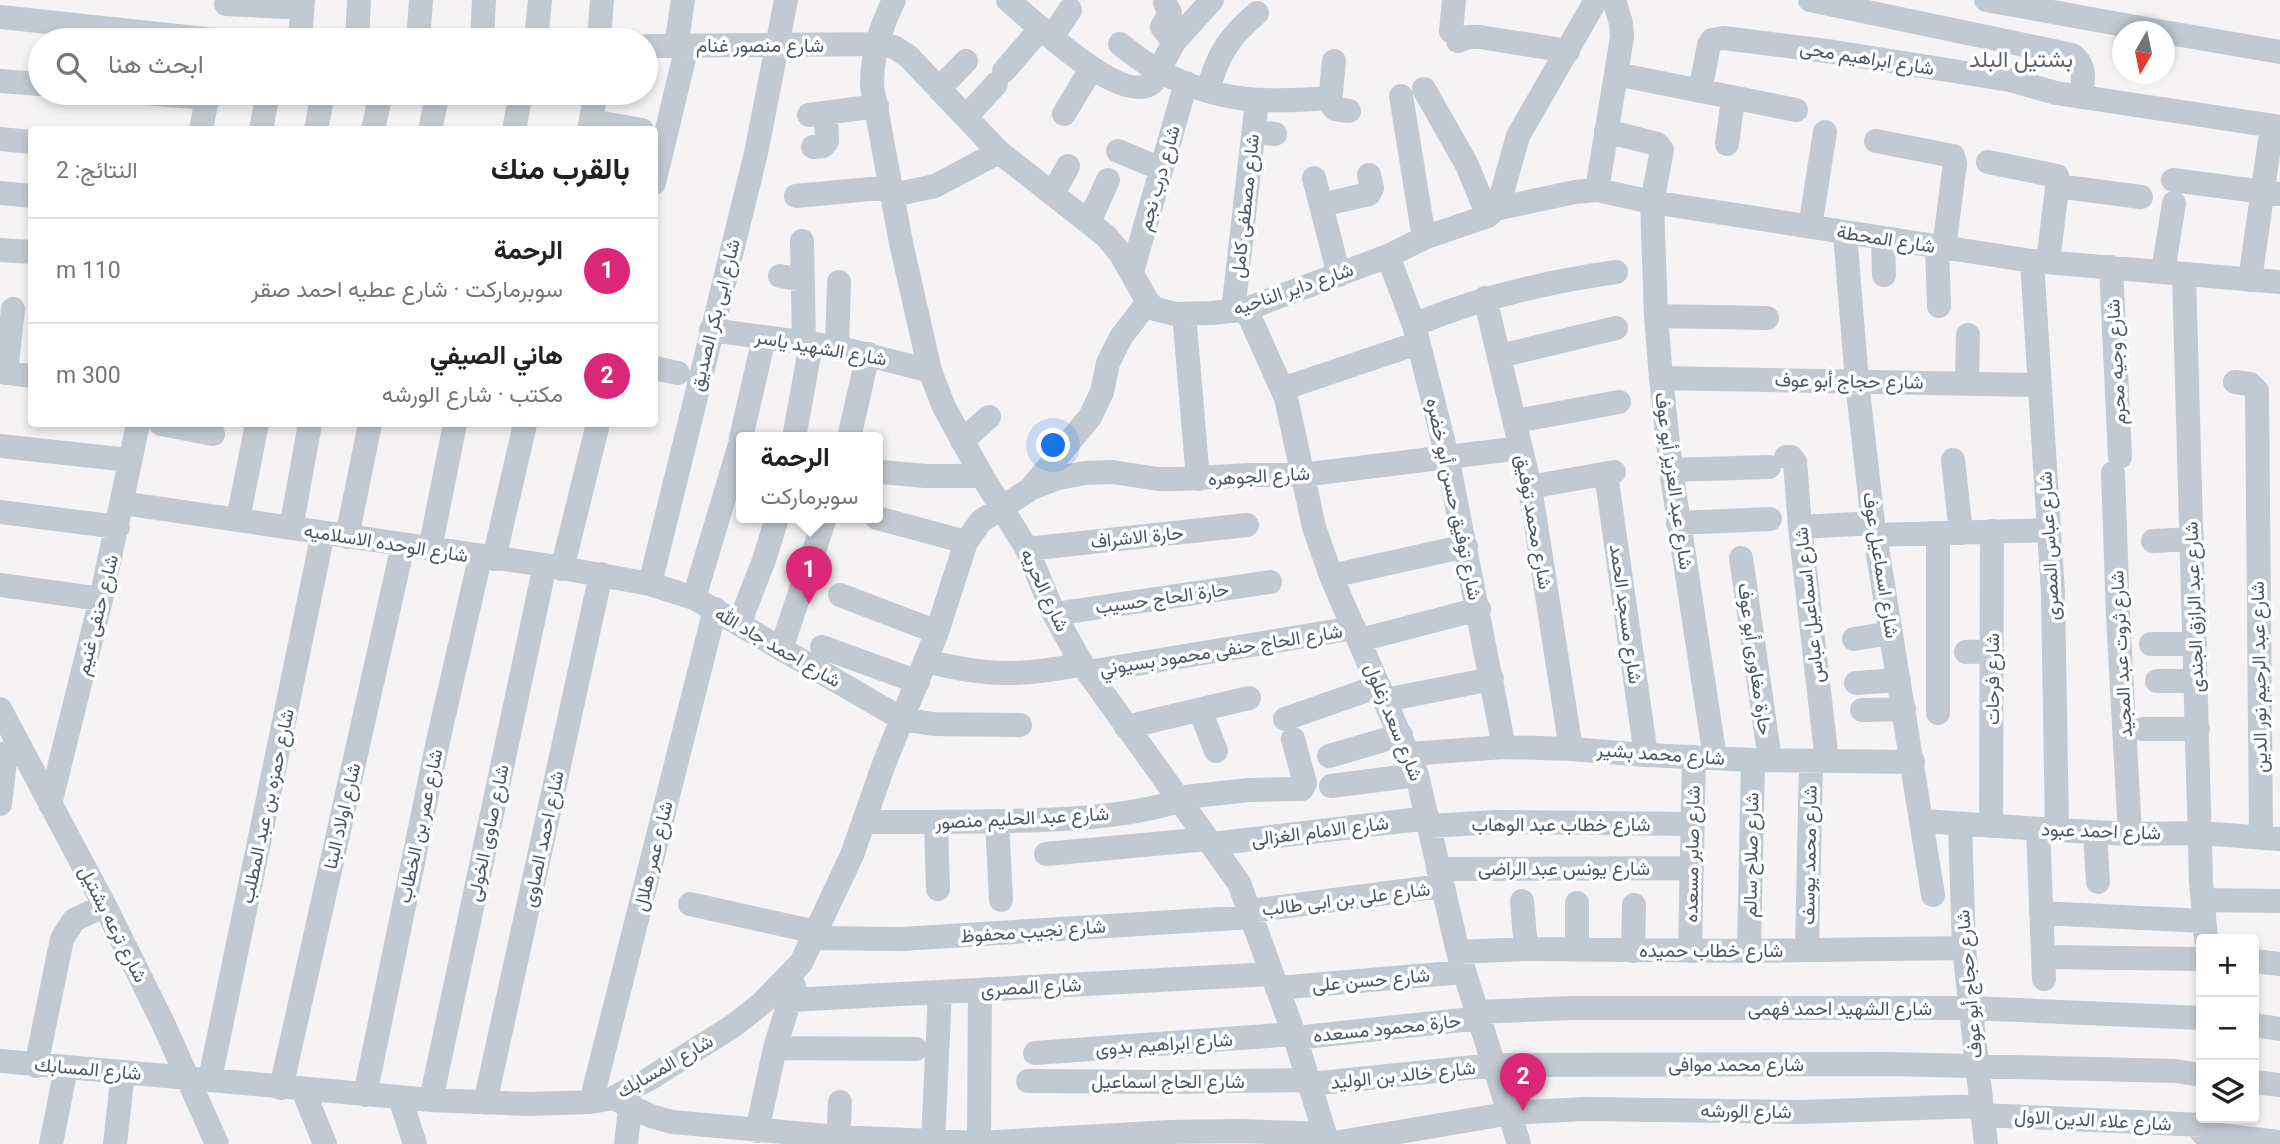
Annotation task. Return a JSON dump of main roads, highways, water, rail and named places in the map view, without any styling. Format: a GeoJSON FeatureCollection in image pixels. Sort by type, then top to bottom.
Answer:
{"type":"FeatureCollection","features":[{"type":"Feature","properties":{"kind":"place","name":"الرحمة"},"geometry":{"type":"Point","coordinates":[809,604]}},
{"type":"Feature","properties":{"kind":"place","name":"هاني الصيفي"},"geometry":{"type":"Point","coordinates":[1523,1111]}},
{"type":"Feature","properties":{"kind":"district","name":"بشتيل البلد"},"geometry":{"type":"Point","coordinates":[2021,59]}}]}
